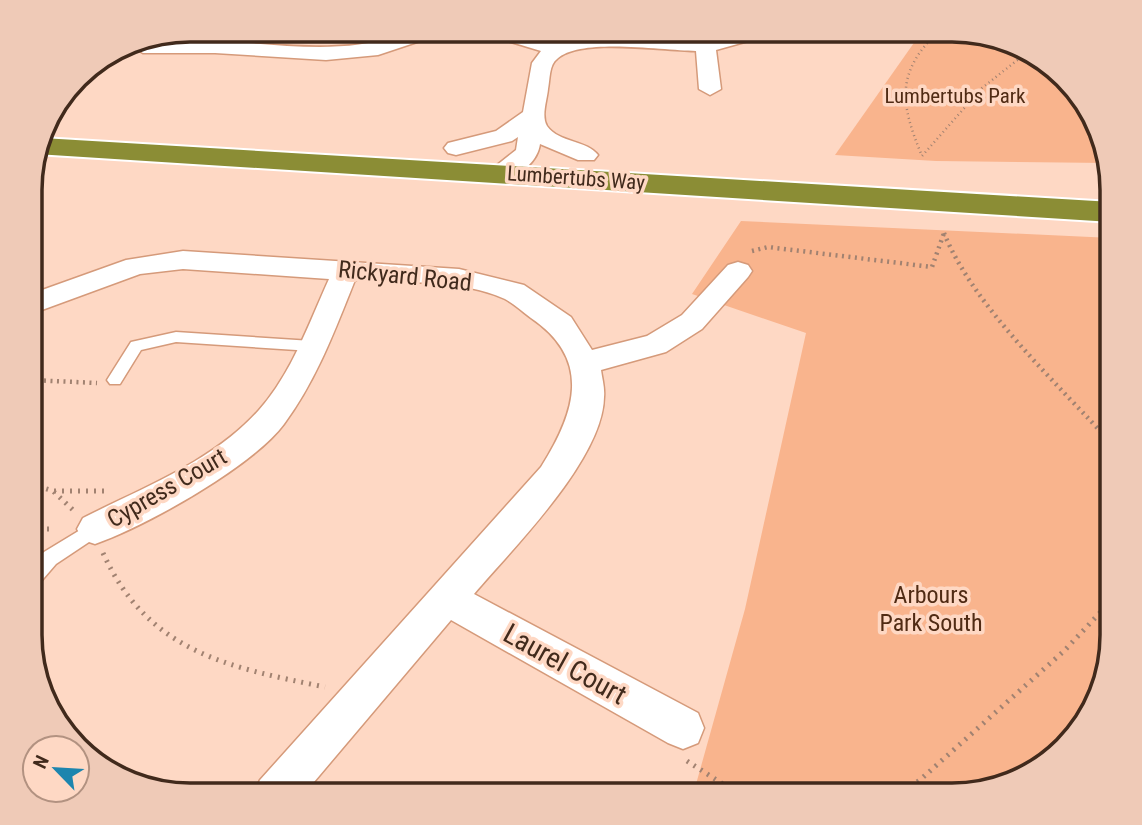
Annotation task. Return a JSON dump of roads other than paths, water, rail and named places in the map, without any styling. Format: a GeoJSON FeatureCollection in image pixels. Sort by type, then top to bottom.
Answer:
{"type":"FeatureCollection","features":[{"type":"Feature","properties":{"kind":"highway","name":"Lumbertubs Way"},"geometry":{"type":"LineString","coordinates":[[58,124],[1100,186]]}},
{"type":"Feature","properties":{"kind":"highway","name":"Lumbertubs Way"},"geometry":{"type":"LineString","coordinates":[[49,147],[1100,211]]}},
{"type":"Feature","properties":{"kind":"street"},"geometry":{"type":"LineString","coordinates":[[156,46],[217,42],[326,54],[354,53],[398,42]]}},
{"type":"Feature","properties":{"kind":"street"},"geometry":{"type":"LineString","coordinates":[[532,42],[556,49]]}},
{"type":"Feature","properties":{"kind":"street"},"geometry":{"type":"LineString","coordinates":[[499,173],[512,168],[527,152],[545,55],[556,49],[597,42]]}},
{"type":"Feature","properties":{"kind":"street"},"geometry":{"type":"LineString","coordinates":[[674,42],[705,45],[717,42]]}},
{"type":"Feature","properties":{"kind":"street"},"geometry":{"type":"LineString","coordinates":[[705,45],[710,89]]}},
{"type":"Feature","properties":{"kind":"street"},"geometry":{"type":"LineString","coordinates":[[456,148],[504,136],[532,116]]}},
{"type":"Feature","properties":{"kind":"street"},"geometry":{"type":"LineString","coordinates":[[532,116],[535,126],[547,139],[586,156]]}},
{"type":"Feature","properties":{"kind":"street","name":"Rickyard Road"},"geometry":{"type":"LineString","coordinates":[[42,300],[99,277],[136,266],[183,260],[459,278],[514,292],[561,324],[585,363],[589,398],[578,436],[553,477],[286,783]]}},
{"type":"Feature","properties":{"kind":"street","name":"Cypress Court"},"geometry":{"type":"LineString","coordinates":[[95,529],[219,462],[270,420],[297,380],[346,270]]}},
{"type":"Feature","properties":{"kind":"street"},"geometry":{"type":"LineString","coordinates":[[585,363],[656,344],[692,322],[738,271]]}},
{"type":"Feature","properties":{"kind":"street","name":"Laurel Court"},"geometry":{"type":"LineString","coordinates":[[448,599],[683,728]]}},
{"type":"Feature","properties":{"kind":"lane"},"geometry":{"type":"LineString","coordinates":[[115,380],[136,346],[176,337],[312,346]]}},
{"type":"Feature","properties":{"kind":"lane"},"geometry":{"type":"LineString","coordinates":[[42,567],[50,558],[95,529]]}},
{"type":"Feature","properties":{"kind":"park label","name":"Lumbertubs Park"},"geometry":{"type":"Point","coordinates":[955,96]}},
{"type":"Feature","properties":{"kind":"park label","name":"Arbours Park South"},"geometry":{"type":"Point","coordinates":[931,609]}}]}
